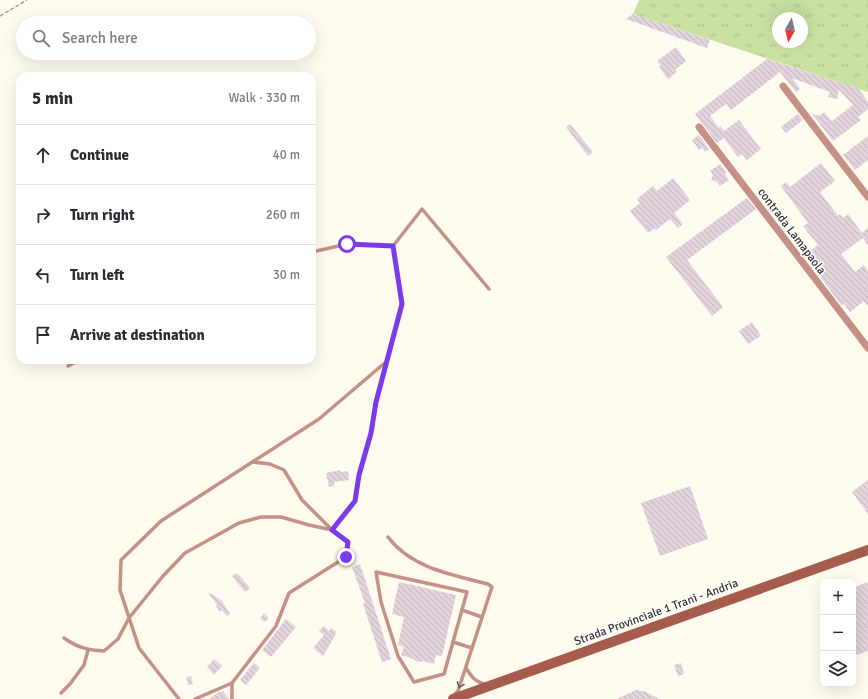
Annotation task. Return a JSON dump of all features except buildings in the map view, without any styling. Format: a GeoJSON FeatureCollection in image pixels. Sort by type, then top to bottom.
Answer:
{"type":"FeatureCollection","features":[{"type":"Feature","properties":{"kind":"main road","name":"Strada Provinciale 1 Trani - Andria"},"geometry":{"type":"LineString","coordinates":[[453,699],[868,550]]}},
{"type":"Feature","properties":{"kind":"street"},"geometry":{"type":"LineString","coordinates":[[783,86],[868,198]]}},
{"type":"Feature","properties":{"kind":"street","name":"contrada Lamapaola"},"geometry":{"type":"LineString","coordinates":[[699,127],[868,348]]}},
{"type":"Feature","properties":{"kind":"lane"},"geometry":{"type":"LineString","coordinates":[[332,530],[355,501],[359,475],[371,433],[376,402],[402,304],[393,246],[422,209],[489,289]]}},
{"type":"Feature","properties":{"kind":"lane"},"geometry":{"type":"LineString","coordinates":[[316,251],[347,244],[393,246]]}},
{"type":"Feature","properties":{"kind":"lane"},"geometry":{"type":"LineString","coordinates":[[179,699],[138,648],[120,590],[121,560],[161,521],[319,419],[387,361]]}},
{"type":"Feature","properties":{"kind":"lane"},"geometry":{"type":"LineString","coordinates":[[68,366],[72,364]]}},
{"type":"Feature","properties":{"kind":"lane"},"geometry":{"type":"LineString","coordinates":[[194,699],[232,683],[276,626],[289,593],[346,557],[348,542],[332,530],[302,500],[284,470],[270,464],[253,462]]}},
{"type":"Feature","properties":{"kind":"lane"},"geometry":{"type":"LineString","coordinates":[[64,638],[74,645],[88,650],[104,651],[118,639],[129,618],[163,576],[185,553],[239,523],[261,516],[281,517],[332,530]]}},
{"type":"Feature","properties":{"kind":"lane"},"geometry":{"type":"LineString","coordinates":[[388,537],[394,546],[404,555],[418,563],[443,572],[488,584],[492,587],[458,691],[449,699]]}},
{"type":"Feature","properties":{"kind":"lane"},"geometry":{"type":"LineString","coordinates":[[376,572],[467,592],[453,642],[444,674],[414,682],[398,656],[381,602],[376,572]]}},
{"type":"Feature","properties":{"kind":"lane"},"geometry":{"type":"LineString","coordinates":[[462,610],[482,617]]}},
{"type":"Feature","properties":{"kind":"lane"},"geometry":{"type":"LineString","coordinates":[[453,642],[472,648]]}},
{"type":"Feature","properties":{"kind":"lane"},"geometry":{"type":"LineString","coordinates":[[61,693],[70,684],[84,664],[88,650]]}},
{"type":"Feature","properties":{"kind":"lane"},"geometry":{"type":"LineString","coordinates":[[466,668],[472,678],[482,684],[496,684]]}},
{"type":"Feature","properties":{"kind":"lane"},"geometry":{"type":"LineString","coordinates":[[232,683],[232,699]]}},
{"type":"Feature","properties":{"kind":"path"},"geometry":{"type":"LineString","coordinates":[[0,16],[27,0]]}},
{"type":"Feature","properties":{"kind":"green space"},"geometry":{"type":"Polygon","coordinates":[[[639,0],[868,0],[868,92],[633,14],[639,0]]]}},
{"type":"Feature","properties":{"kind":"route"},"geometry":{"type":"LineString","coordinates":[[346,557],[348,542],[332,530],[355,501],[359,475],[371,433],[376,402],[402,304],[393,246],[347,244]]}}]}
